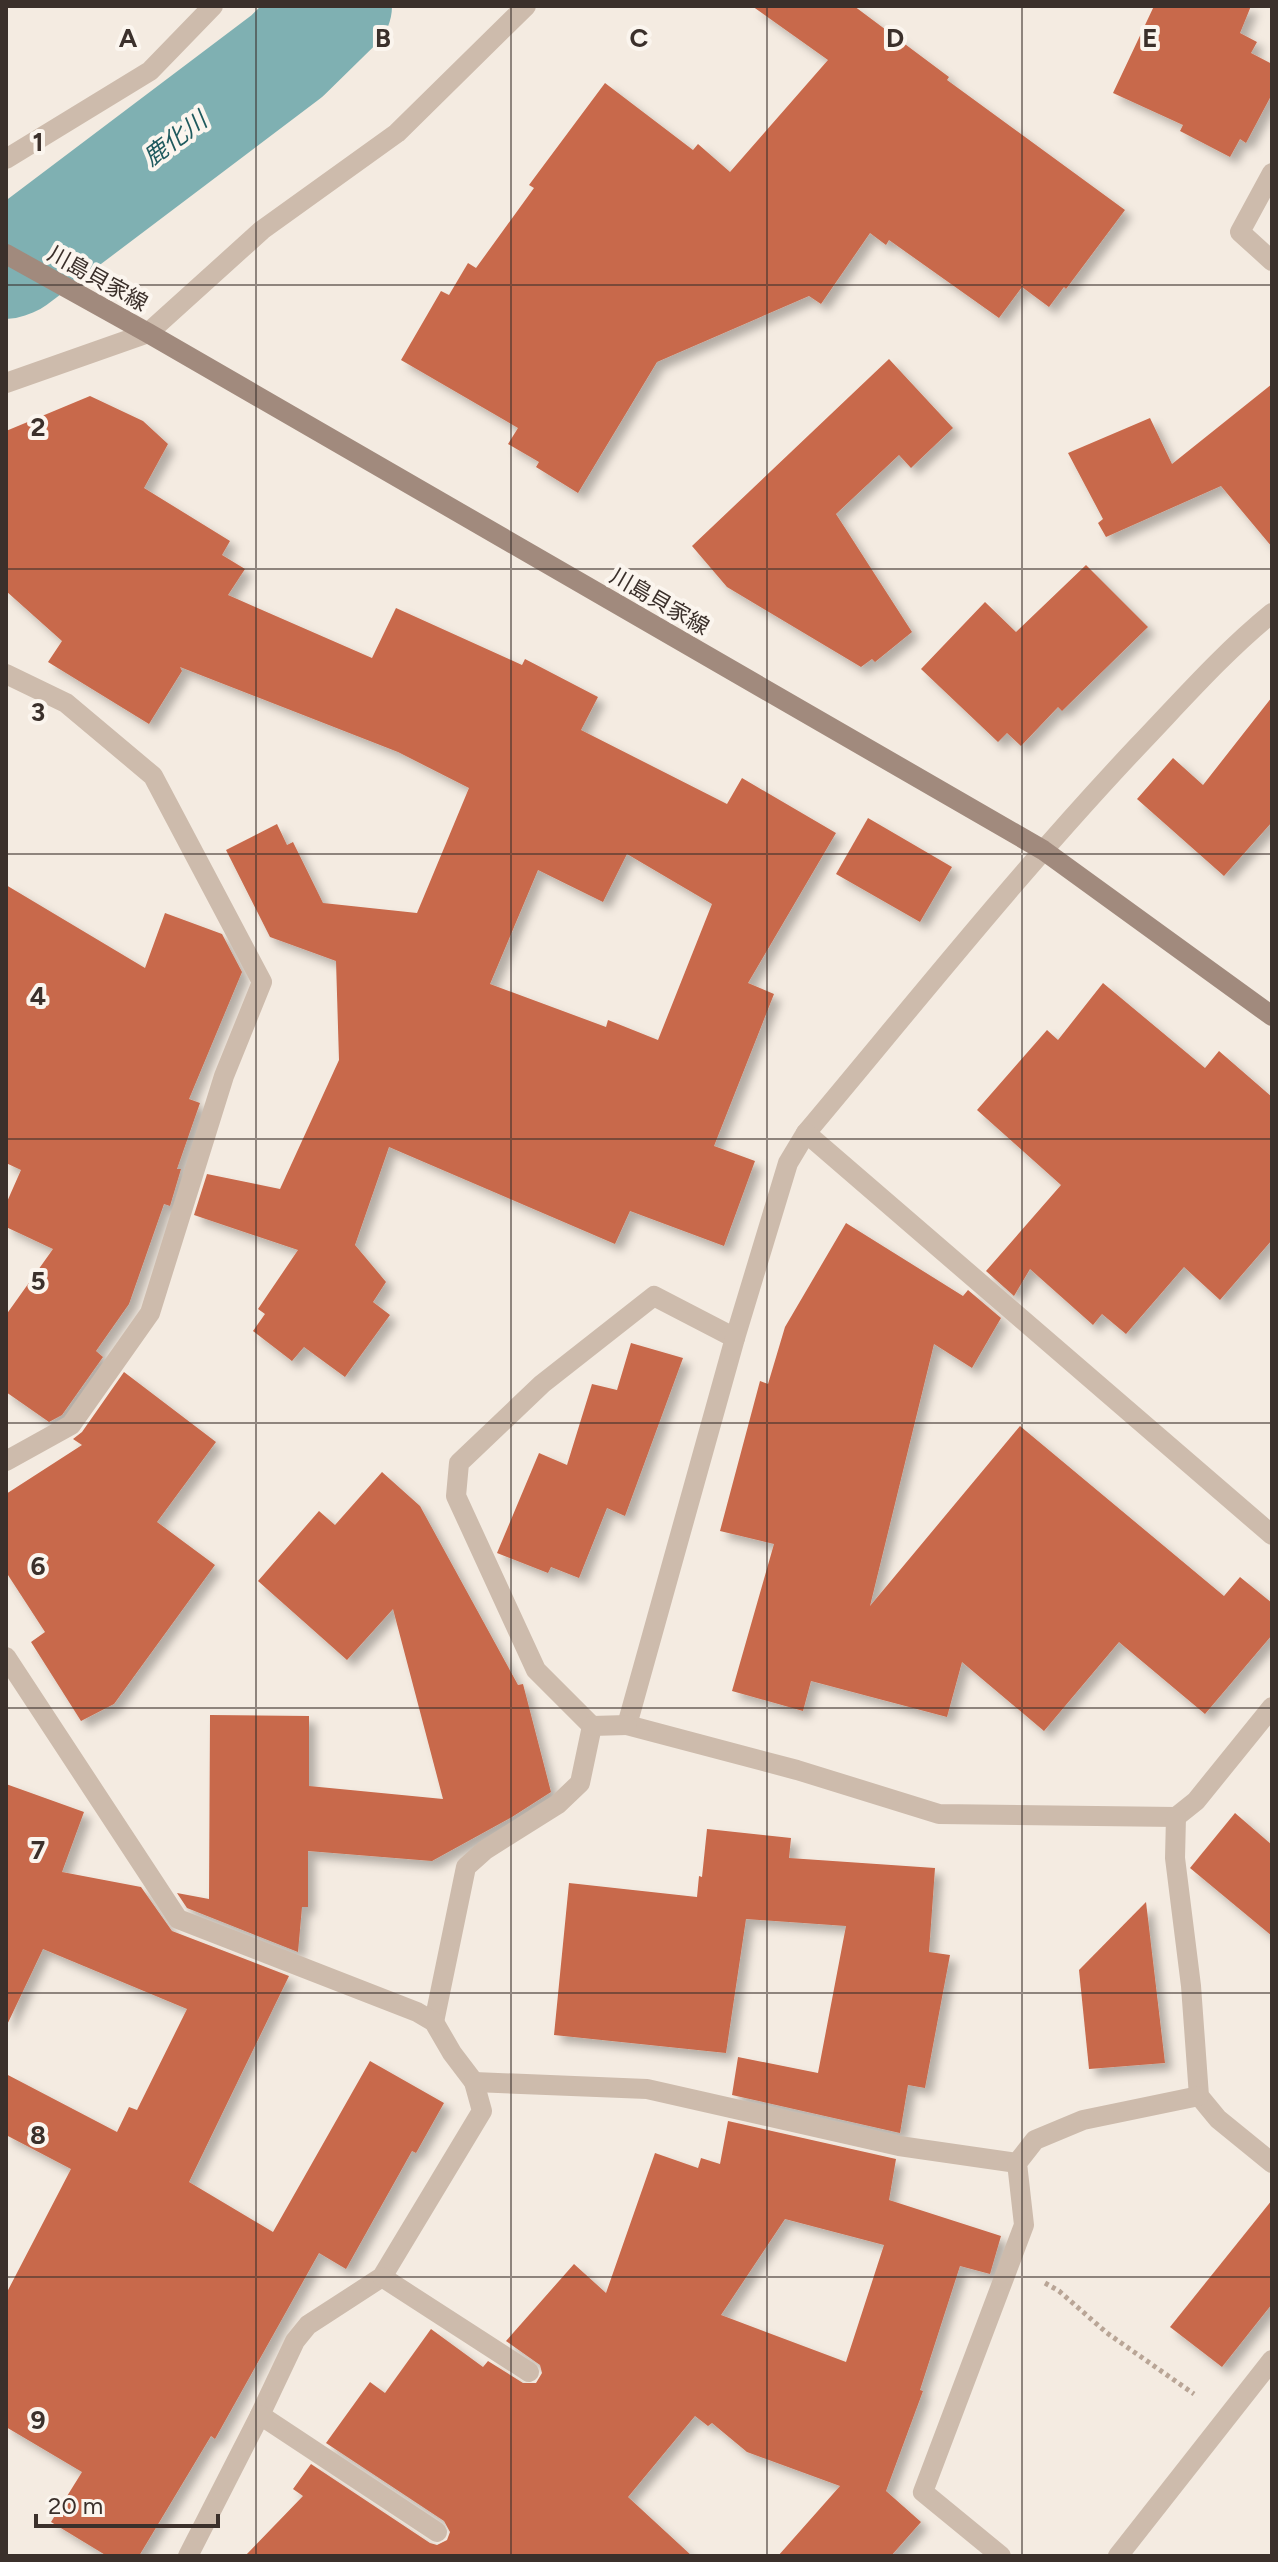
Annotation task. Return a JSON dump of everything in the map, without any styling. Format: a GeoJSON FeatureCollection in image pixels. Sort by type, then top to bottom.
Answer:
{"type":"FeatureCollection","features":[{"type":"Feature","properties":{"kind":"main road","name":"川島貝家線"},"geometry":{"type":"LineString","coordinates":[[6,254],[1043,850],[1272,1016]]}},
{"type":"Feature","properties":{"kind":"street"},"geometry":{"type":"LineString","coordinates":[[6,159],[150,71],[213,6]]}},
{"type":"Feature","properties":{"kind":"street"},"geometry":{"type":"LineString","coordinates":[[6,383],[148,333],[262,230],[397,133],[526,6]]}},
{"type":"Feature","properties":{"kind":"street"},"geometry":{"type":"LineString","coordinates":[[1272,173],[1240,232],[1272,261]]}},
{"type":"Feature","properties":{"kind":"street"},"geometry":{"type":"LineString","coordinates":[[627,1725],[735,1338],[788,1163],[806,1133],[1043,850],[1236,642],[1272,613]]}},
{"type":"Feature","properties":{"kind":"street"},"geometry":{"type":"LineString","coordinates":[[6,674],[66,703],[153,776],[262,982],[224,1076],[150,1313],[71,1425],[6,1461]]}},
{"type":"Feature","properties":{"kind":"street"},"geometry":{"type":"LineString","coordinates":[[806,1133],[1272,1535]]}},
{"type":"Feature","properties":{"kind":"street"},"geometry":{"type":"LineString","coordinates":[[735,1338],[654,1296],[542,1384],[459,1463],[456,1496],[536,1670],[592,1726],[627,1725],[797,1770],[939,1814],[1176,1817],[1196,1801],[1272,1707]]}},
{"type":"Feature","properties":{"kind":"street"},"geometry":{"type":"LineString","coordinates":[[6,1657],[178,1919],[417,2012],[434,2022],[474,2082],[482,2111],[382,2277],[308,2325],[295,2341],[188,2556]]}},
{"type":"Feature","properties":{"kind":"street"},"geometry":{"type":"LineString","coordinates":[[434,2022],[466,1867],[485,1850],[558,1804],[580,1783],[592,1726]]}},
{"type":"Feature","properties":{"kind":"street"},"geometry":{"type":"LineString","coordinates":[[1176,1817],[1175,1858],[1191,1986],[1199,2096],[1218,2119],[1272,2163]]}},
{"type":"Feature","properties":{"kind":"street"},"geometry":{"type":"LineString","coordinates":[[474,2082],[647,2089],[899,2146],[1017,2163]]}},
{"type":"Feature","properties":{"kind":"street"},"geometry":{"type":"LineString","coordinates":[[1001,2556],[923,2492],[1024,2225],[1017,2163],[1035,2140],[1083,2120],[1199,2096]]}},
{"type":"Feature","properties":{"kind":"street"},"geometry":{"type":"LineString","coordinates":[[382,2277],[529,2372]]}},
{"type":"Feature","properties":{"kind":"street"},"geometry":{"type":"LineString","coordinates":[[1118,2556],[1272,2360]]}},
{"type":"Feature","properties":{"kind":"street"},"geometry":{"type":"LineString","coordinates":[[260,2415],[437,2532]]}},
{"type":"Feature","properties":{"kind":"path"},"geometry":{"type":"LineString","coordinates":[[1012,2257],[1059,2291],[1107,2333],[1227,2417]]}},
{"type":"Feature","properties":{"kind":"building"},"geometry":{"type":"Polygon","coordinates":[[[752,6],[854,6],[949,77],[947,80],[1125,210],[1049,307],[1022,287],[999,318],[889,240],[886,245],[870,233],[821,304],[809,296],[657,362],[578,493],[536,467],[539,462],[508,444],[518,428],[401,360],[441,291],[449,295],[468,263],[476,268],[534,188],[529,185],[605,83],[693,150],[698,144],[730,172],[828,60],[752,6]]]}},
{"type":"Feature","properties":{"kind":"building"},"geometry":{"type":"Polygon","coordinates":[[[1154,6],[1251,6],[1240,33],[1257,42],[1251,53],[1272,64],[1272,94],[1246,143],[1240,139],[1230,157],[1180,131],[1183,125],[1113,93],[1154,6]]]}},
{"type":"Feature","properties":{"kind":"building"},"geometry":{"type":"Polygon","coordinates":[[[889,359],[953,428],[911,468],[899,455],[836,514],[912,632],[875,662],[872,659],[861,667],[727,587],[692,546],[889,359]]]}},
{"type":"Feature","properties":{"kind":"building"},"geometry":{"type":"Polygon","coordinates":[[[1272,384],[1272,547],[1221,486],[1106,537],[1098,523],[1103,519],[1068,453],[1150,418],[1172,464],[1272,384]]]}},
{"type":"Feature","properties":{"kind":"building"},"geometry":{"type":"Polygon","coordinates":[[[90,396],[143,421],[168,444],[144,488],[230,541],[222,555],[245,569],[228,595],[372,658],[396,608],[522,665],[525,659],[598,697],[581,730],[727,804],[742,778],[836,833],[748,983],[774,994],[714,1146],[755,1161],[724,1246],[630,1211],[615,1244],[389,1147],[355,1245],[386,1282],[373,1302],[390,1315],[345,1377],[304,1347],[292,1361],[253,1331],[265,1314],[258,1309],[298,1250],[194,1215],[207,1174],[280,1189],[339,1060],[336,961],[270,937],[226,850],[277,824],[287,845],[293,842],[323,903],[417,913],[469,788],[398,752],[180,667],[182,671],[149,724],[48,662],[62,641],[6,591],[6,431],[90,396]],[[627,854],[603,902],[538,870],[490,984],[606,1027],[608,1020],[658,1040],[712,904],[627,854]]]}},
{"type":"Feature","properties":{"kind":"building"},"geometry":{"type":"Polygon","coordinates":[[[1086,565],[1148,627],[1062,711],[1058,707],[1021,746],[1007,733],[998,742],[921,669],[985,602],[1016,632],[1086,565]]]}},
{"type":"Feature","properties":{"kind":"building"},"geometry":{"type":"Polygon","coordinates":[[[1272,697],[1272,822],[1224,876],[1137,799],[1173,758],[1203,785],[1272,697]]]}},
{"type":"Feature","properties":{"kind":"building"},"geometry":{"type":"Polygon","coordinates":[[[868,818],[952,867],[920,922],[836,874],[868,818]]]}},
{"type":"Feature","properties":{"kind":"building"},"geometry":{"type":"Polygon","coordinates":[[[6,885],[145,968],[165,913],[222,934],[242,972],[189,1099],[200,1103],[177,1169],[181,1169],[170,1206],[164,1204],[129,1304],[96,1351],[103,1357],[62,1415],[49,1422],[6,1392],[6,1315],[53,1249],[6,1227],[6,1204],[21,1170],[6,1163],[6,885]]]}},
{"type":"Feature","properties":{"kind":"building"},"geometry":{"type":"Polygon","coordinates":[[[1103,983],[1205,1068],[1219,1051],[1272,1097],[1272,1240],[1220,1300],[1184,1267],[1126,1334],[1102,1314],[1093,1325],[1030,1269],[1014,1296],[986,1271],[1061,1185],[977,1110],[1047,1030],[1058,1040],[1103,983]]]}},
{"type":"Feature","properties":{"kind":"building"},"geometry":{"type":"Polygon","coordinates":[[[846,1223],[963,1296],[968,1290],[1001,1318],[972,1368],[934,1344],[870,1606],[1020,1426],[1224,1596],[1240,1577],[1272,1603],[1272,1635],[1205,1714],[1119,1642],[1044,1731],[962,1662],[947,1717],[811,1681],[803,1711],[732,1691],[774,1544],[720,1531],[760,1381],[768,1384],[785,1327],[846,1223]]]}},
{"type":"Feature","properties":{"kind":"building"},"geometry":{"type":"Polygon","coordinates":[[[631,1343],[683,1358],[625,1516],[607,1508],[579,1578],[551,1567],[548,1573],[497,1553],[539,1453],[567,1465],[592,1384],[617,1390],[631,1343]]]}},
{"type":"Feature","properties":{"kind":"building"},"geometry":{"type":"Polygon","coordinates":[[[124,1372],[216,1442],[157,1522],[215,1565],[114,1704],[81,1721],[31,1642],[45,1632],[6,1572],[6,1494],[82,1445],[73,1439],[82,1432],[124,1372]]]}},
{"type":"Feature","properties":{"kind":"building"},"geometry":{"type":"Polygon","coordinates":[[[382,1472],[420,1506],[518,1685],[523,1684],[551,1792],[432,1861],[308,1851],[308,1907],[302,1907],[298,1952],[187,1908],[177,1893],[209,1899],[210,1715],[309,1716],[309,1786],[443,1799],[393,1609],[347,1660],[258,1581],[319,1511],[335,1525],[382,1472]]]}},
{"type":"Feature","properties":{"kind":"building"},"geometry":{"type":"Polygon","coordinates":[[[6,1784],[84,1812],[62,1872],[141,1887],[172,1931],[289,1976],[189,2182],[273,2232],[370,2061],[444,2103],[416,2153],[412,2151],[346,2269],[319,2253],[215,2439],[211,2436],[139,2556],[107,2556],[51,2522],[82,2472],[6,2427],[6,2294],[71,2169],[6,2135],[6,2074],[117,2132],[129,2107],[137,2110],[187,2009],[43,1949],[6,2027],[6,1784]]]}},
{"type":"Feature","properties":{"kind":"building"},"geometry":{"type":"Polygon","coordinates":[[[1235,1813],[1272,1845],[1272,1936],[1190,1868],[1235,1813]]]}},
{"type":"Feature","properties":{"kind":"building"},"geometry":{"type":"Polygon","coordinates":[[[707,1829],[791,1838],[789,1858],[935,1868],[929,1952],[950,1955],[925,2088],[908,2085],[900,2133],[732,2095],[738,2057],[818,2073],[846,1926],[746,1919],[726,2053],[554,2035],[569,1883],[697,1897],[707,1829]]]}},
{"type":"Feature","properties":{"kind":"building"},"geometry":{"type":"Polygon","coordinates":[[[1146,1902],[1165,2063],[1089,2069],[1079,1970],[1146,1902]]]}},
{"type":"Feature","properties":{"kind":"building"},"geometry":{"type":"Polygon","coordinates":[[[728,2121],[896,2159],[889,2200],[1001,2236],[990,2274],[960,2266],[920,2390],[923,2391],[886,2491],[921,2522],[891,2556],[778,2556],[840,2486],[747,2452],[712,2423],[708,2426],[695,2416],[628,2497],[692,2556],[245,2556],[303,2496],[293,2489],[311,2464],[430,2543],[437,2545],[447,2540],[450,2532],[444,2521],[326,2443],[370,2382],[385,2393],[431,2329],[483,2367],[488,2361],[523,2383],[536,2383],[542,2373],[540,2365],[506,2341],[574,2264],[606,2293],[655,2153],[698,2168],[701,2158],[720,2164],[728,2121]],[[785,2219],[721,2315],[846,2362],[884,2245],[785,2219]]]}},
{"type":"Feature","properties":{"kind":"building"},"geometry":{"type":"Polygon","coordinates":[[[1272,2200],[1272,2304],[1222,2367],[1170,2327],[1272,2200]]]}},
{"type":"Feature","properties":{"kind":"waterway","name":"鹿化川"},"geometry":{"type":"LineString","coordinates":[[6,265],[287,56],[338,6]]}}]}
